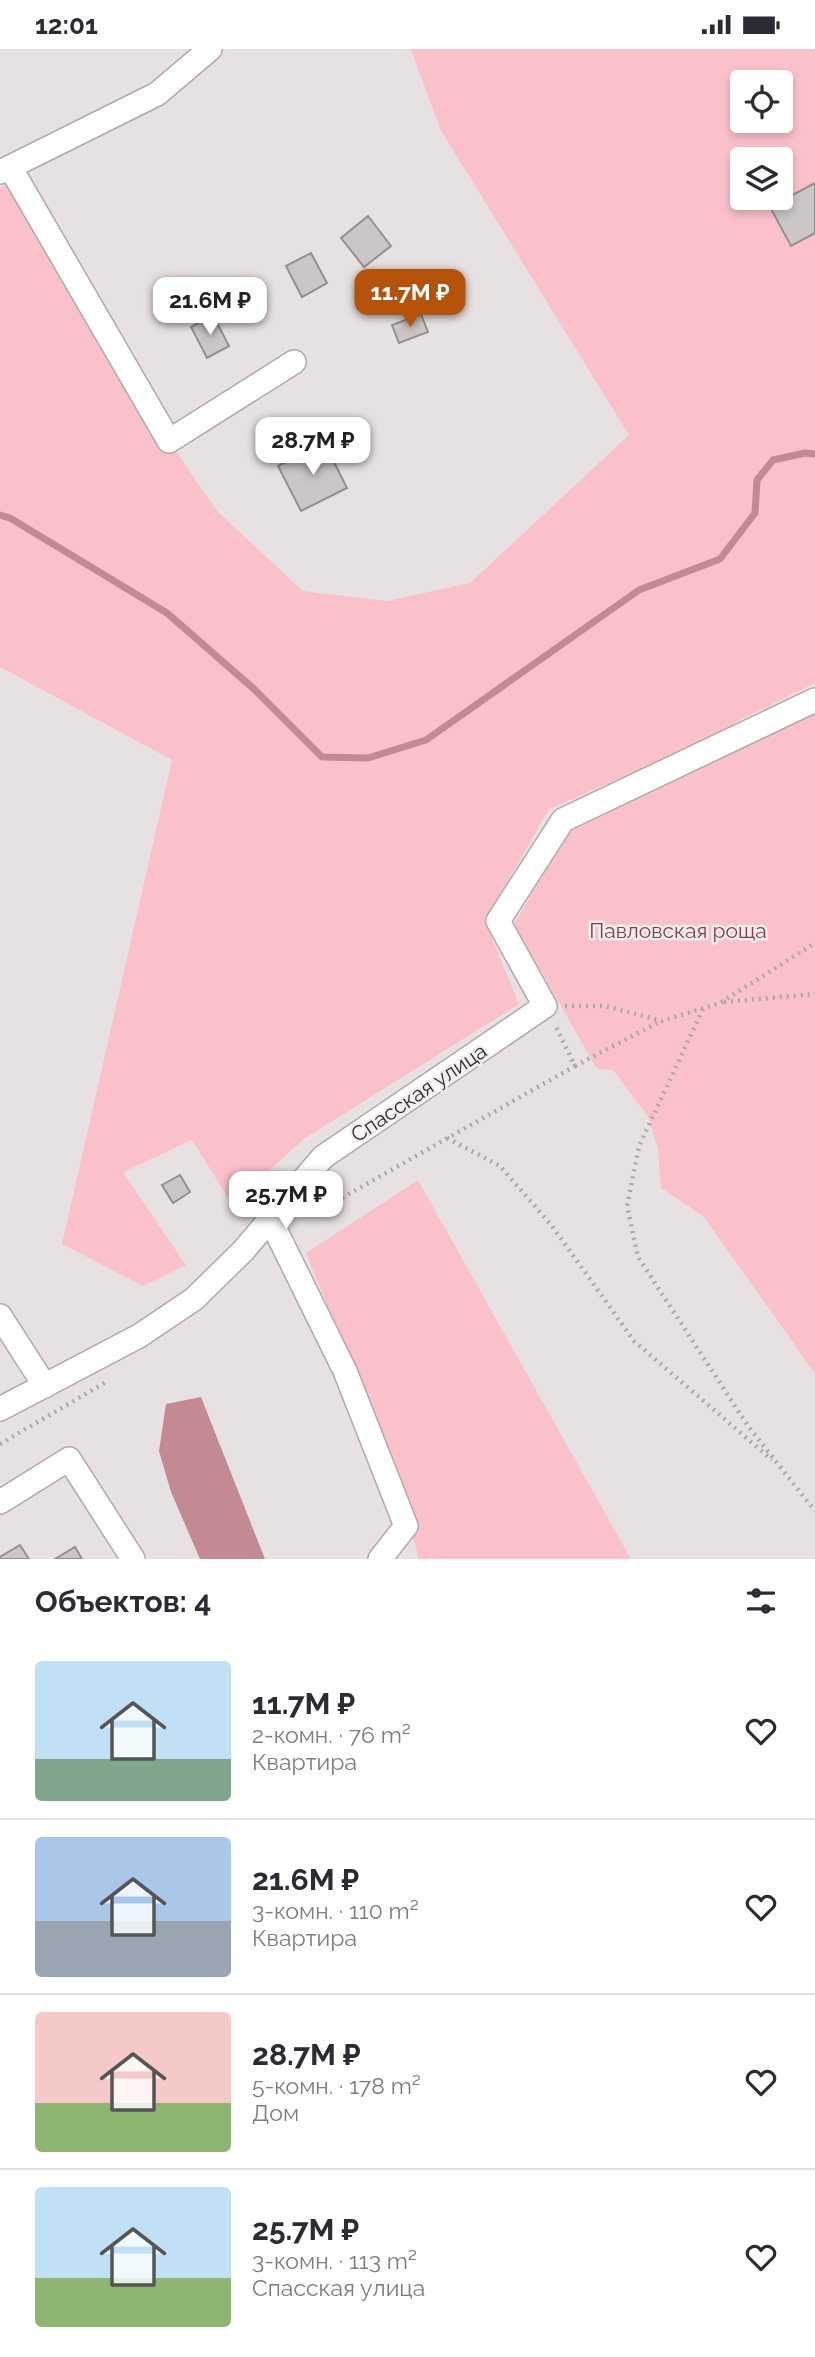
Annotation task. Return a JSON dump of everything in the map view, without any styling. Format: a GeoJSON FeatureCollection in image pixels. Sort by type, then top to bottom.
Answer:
{"type":"FeatureCollection","features":[{"type":"Feature","properties":{"kind":"street"},"geometry":{"type":"LineString","coordinates":[[210,49],[157,94],[5,169],[169,440],[294,362]]}},
{"type":"Feature","properties":{"kind":"street"},"geometry":{"type":"LineString","coordinates":[[545,1006],[498,921],[563,820],[815,700]]}},
{"type":"Feature","properties":{"kind":"street","name":"Спасская улица"},"geometry":{"type":"LineString","coordinates":[[0,1409],[139,1336],[194,1299],[243,1251],[269,1217],[323,1157],[545,1006]]}},
{"type":"Feature","properties":{"kind":"street"},"geometry":{"type":"LineString","coordinates":[[269,1217],[345,1371],[406,1526],[380,1559]]}},
{"type":"Feature","properties":{"kind":"street"},"geometry":{"type":"LineString","coordinates":[[0,1316],[45,1386]]}},
{"type":"Feature","properties":{"kind":"street"},"geometry":{"type":"LineString","coordinates":[[0,1502],[69,1459],[133,1559]]}},
{"type":"Feature","properties":{"kind":"path"},"geometry":{"type":"LineString","coordinates":[[720,1003],[815,943]]}},
{"type":"Feature","properties":{"kind":"path"},"geometry":{"type":"LineString","coordinates":[[307,1209],[333,1203],[575,1066],[662,1021],[720,1003],[815,993]]}},
{"type":"Feature","properties":{"kind":"path"},"geometry":{"type":"LineString","coordinates":[[575,1066],[545,1006],[605,1006],[662,1021]]}},
{"type":"Feature","properties":{"kind":"path"},"geometry":{"type":"LineString","coordinates":[[703,1008],[639,1146],[627,1206],[638,1257],[748,1426],[815,1511]]}},
{"type":"Feature","properties":{"kind":"path"},"geometry":{"type":"LineString","coordinates":[[447,1138],[500,1166],[552,1226],[634,1341],[781,1467]]}},
{"type":"Feature","properties":{"kind":"green space"},"geometry":{"type":"Polygon","coordinates":[[[411,49],[815,49],[815,683],[742,719],[709,740],[549,809],[485,921],[519,1004],[304,1139],[232,1204],[192,1140],[123,1172],[186,1265],[143,1286],[62,1244],[172,760],[0,667],[0,188],[7,184],[169,441],[217,511],[303,591],[387,601],[470,583],[629,435],[440,129],[411,49]]]}},
{"type":"Feature","properties":{"kind":"green space","name":"Павловская роща"},"geometry":{"type":"Polygon","coordinates":[[[815,711],[815,1374],[704,1217],[661,1188],[658,1150],[649,1118],[613,1070],[597,1069],[514,924],[568,832],[815,711]]]}},
{"type":"Feature","properties":{"kind":"green space"},"geometry":{"type":"Polygon","coordinates":[[[418,1180],[631,1559],[419,1559],[397,1477],[306,1253],[418,1180]]]}},
{"type":"Feature","properties":{"kind":"shaded area"},"geometry":{"type":"Polygon","coordinates":[[[201,1397],[265,1559],[200,1559],[171,1492],[159,1451],[166,1404],[201,1397]]]}},
{"type":"Feature","properties":{"kind":"building"},"geometry":{"type":"Polygon","coordinates":[[[815,183],[815,233],[791,246],[772,210],[793,210],[793,195],[815,183]]]}},
{"type":"Feature","properties":{"kind":"building"},"geometry":{"type":"Polygon","coordinates":[[[368,216],[391,246],[364,267],[341,238],[368,216]]]}},
{"type":"Feature","properties":{"kind":"building"},"geometry":{"type":"Polygon","coordinates":[[[311,253],[327,283],[302,297],[286,266],[311,253]]]}},
{"type":"Feature","properties":{"kind":"building"},"geometry":{"type":"Polygon","coordinates":[[[421,314],[428,332],[399,343],[392,325],[421,314]]]}},
{"type":"Feature","properties":{"kind":"building"},"geometry":{"type":"Polygon","coordinates":[[[213,315],[229,346],[207,358],[191,327],[213,315]]]}},
{"type":"Feature","properties":{"kind":"building"},"geometry":{"type":"Polygon","coordinates":[[[324,442],[347,488],[301,511],[278,466],[324,442]]]}},
{"type":"Feature","properties":{"kind":"building"},"geometry":{"type":"Polygon","coordinates":[[[180,1175],[190,1192],[173,1203],[162,1185],[180,1175]]]}},
{"type":"Feature","properties":{"kind":"building"},"geometry":{"type":"Polygon","coordinates":[[[20,1545],[29,1559],[0,1559],[0,1557],[20,1545]]]}},
{"type":"Feature","properties":{"kind":"building"},"geometry":{"type":"Polygon","coordinates":[[[75,1547],[82,1559],[55,1559],[75,1547]]]}},
{"type":"Feature","properties":{"kind":"waterway"},"geometry":{"type":"LineString","coordinates":[[0,515],[10,518],[167,613],[254,689],[322,757],[368,758],[426,740],[639,590],[720,559],[755,513],[757,480],[773,460],[805,453],[815,454]]}}]}
